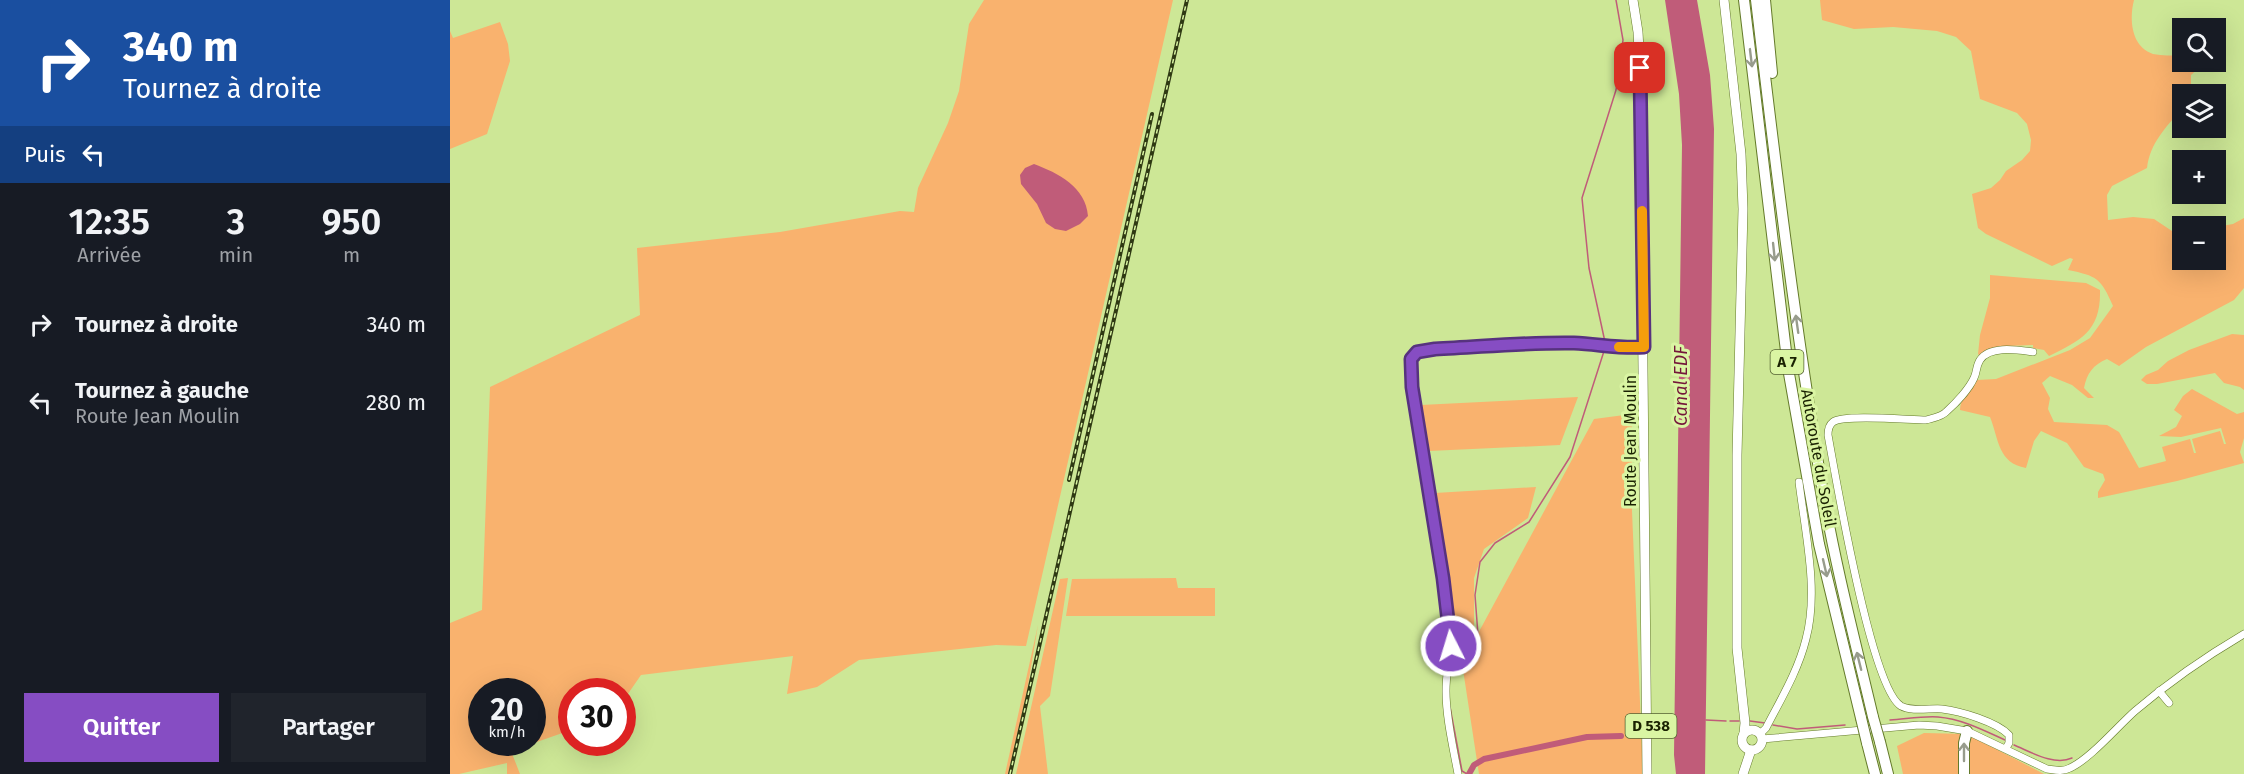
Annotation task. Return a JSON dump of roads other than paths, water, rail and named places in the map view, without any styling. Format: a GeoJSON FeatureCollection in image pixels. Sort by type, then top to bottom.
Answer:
{"type":"FeatureCollection","features":[{"type":"Feature","properties":{"kind":"highway","name":"Autoroute du Soleil"},"geometry":{"type":"LineString","coordinates":[[1744,0],[1788,368],[1819,544],[1875,774]]}},
{"type":"Feature","properties":{"kind":"highway","name":"Autoroute du Soleil"},"geometry":{"type":"LineString","coordinates":[[1756,0],[1776,166],[1822,487],[1847,610],[1888,774]]}},
{"type":"Feature","properties":{"kind":"highway"},"geometry":{"type":"LineString","coordinates":[[1765,0],[1772,78],[1776,166]]}},
{"type":"Feature","properties":{"kind":"highway"},"geometry":{"type":"LineString","coordinates":[[1964,774],[1964,743],[1967,731]]}},
{"type":"Feature","properties":{"kind":"main road","name":"Route Jean Moulin"},"geometry":{"type":"LineString","coordinates":[[1633,0],[1640,68],[1649,773]]}},
{"type":"Feature","properties":{"kind":"main road"},"geometry":{"type":"LineString","coordinates":[[1724,0],[1741,154],[1737,648],[1746,728],[1742,739],[1743,745],[1751,750]]}},
{"type":"Feature","properties":{"kind":"main road"},"geometry":{"type":"LineString","coordinates":[[1746,728],[1761,736],[1759,747],[1751,750]]}},
{"type":"Feature","properties":{"kind":"main road"},"geometry":{"type":"LineString","coordinates":[[1743,774],[1751,750]]}},
{"type":"Feature","properties":{"kind":"street"},"geometry":{"type":"LineString","coordinates":[[1458,774],[1446,692],[1451,646],[1450,630],[1412,387],[1411,359],[1417,352],[1435,349],[1572,343],[1626,348],[1644,347]]}},
{"type":"Feature","properties":{"kind":"street"},"geometry":{"type":"LineString","coordinates":[[2006,748],[2009,735],[1996,726],[1954,711],[1904,707],[1890,694],[1868,630],[1828,428],[1833,422],[1847,418],[1926,420],[1936,418],[1947,412],[1974,378],[1977,363],[1982,357],[1995,351],[2033,352]]}},
{"type":"Feature","properties":{"kind":"street"},"geometry":{"type":"LineString","coordinates":[[1761,736],[1798,664],[1810,620],[1811,592],[1799,483]]}},
{"type":"Feature","properties":{"kind":"street"},"geometry":{"type":"LineString","coordinates":[[1761,736],[1919,725],[1937,726],[1967,731],[2047,769],[2057,771],[2068,769],[2085,758],[2158,692],[2195,664],[2244,634]]}},
{"type":"Feature","properties":{"kind":"street"},"geometry":{"type":"LineString","coordinates":[[2158,692],[2169,703]]}},
{"type":"Feature","properties":{"kind":"water","name":"Canal EDF"},"geometry":{"type":"Polygon","coordinates":[[[1665,0],[1697,0],[1710,75],[1714,129],[1705,774],[1676,774],[1674,755],[1682,145],[1679,94],[1665,0]]]}},
{"type":"Feature","properties":{"kind":"water"},"geometry":{"type":"Polygon","coordinates":[[[1034,164],[1061,177],[1076,189],[1086,206],[1088,216],[1080,224],[1066,231],[1055,229],[1046,223],[1037,204],[1021,184],[1020,175],[1025,168],[1034,164]]]}},
{"type":"Feature","properties":{"kind":"waterway"},"geometry":{"type":"LineString","coordinates":[[1605,342],[1589,268],[1582,198],[1616,90],[1623,40],[1616,0]]}},
{"type":"Feature","properties":{"kind":"waterway"},"geometry":{"type":"LineString","coordinates":[[1450,670],[1478,635],[1475,595],[1480,562],[1495,543],[1529,522],[1570,457],[1605,348]]}},
{"type":"Feature","properties":{"kind":"waterway"},"geometry":{"type":"LineString","coordinates":[[1450,707],[1462,771],[1467,774]]}},
{"type":"Feature","properties":{"kind":"waterway"},"geometry":{"type":"LineString","coordinates":[[1890,720],[1947,718],[2005,740]]}},
{"type":"Feature","properties":{"kind":"waterway"},"geometry":{"type":"LineString","coordinates":[[1706,720],[1726,721]]}},
{"type":"Feature","properties":{"kind":"waterway"},"geometry":{"type":"LineString","coordinates":[[1730,721],[1739,721]]}},
{"type":"Feature","properties":{"kind":"waterway"},"geometry":{"type":"LineString","coordinates":[[1750,721],[1765,723]]}},
{"type":"Feature","properties":{"kind":"waterway"},"geometry":{"type":"LineString","coordinates":[[1773,725],[1797,729],[1845,725]]}},
{"type":"Feature","properties":{"kind":"waterway"},"geometry":{"type":"LineString","coordinates":[[1469,774],[1474,765],[1484,759],[1587,737],[1621,736]]}},
{"type":"Feature","properties":{"kind":"waterway"},"geometry":{"type":"LineString","coordinates":[[2014,745],[2050,759],[2072,758]]}},
{"type":"Feature","properties":{"kind":"railway"},"geometry":{"type":"LineString","coordinates":[[1010,774],[1187,0]]}},
{"type":"Feature","properties":{"kind":"railway"},"geometry":{"type":"LineString","coordinates":[[1069,480],[1152,114]]}}]}
